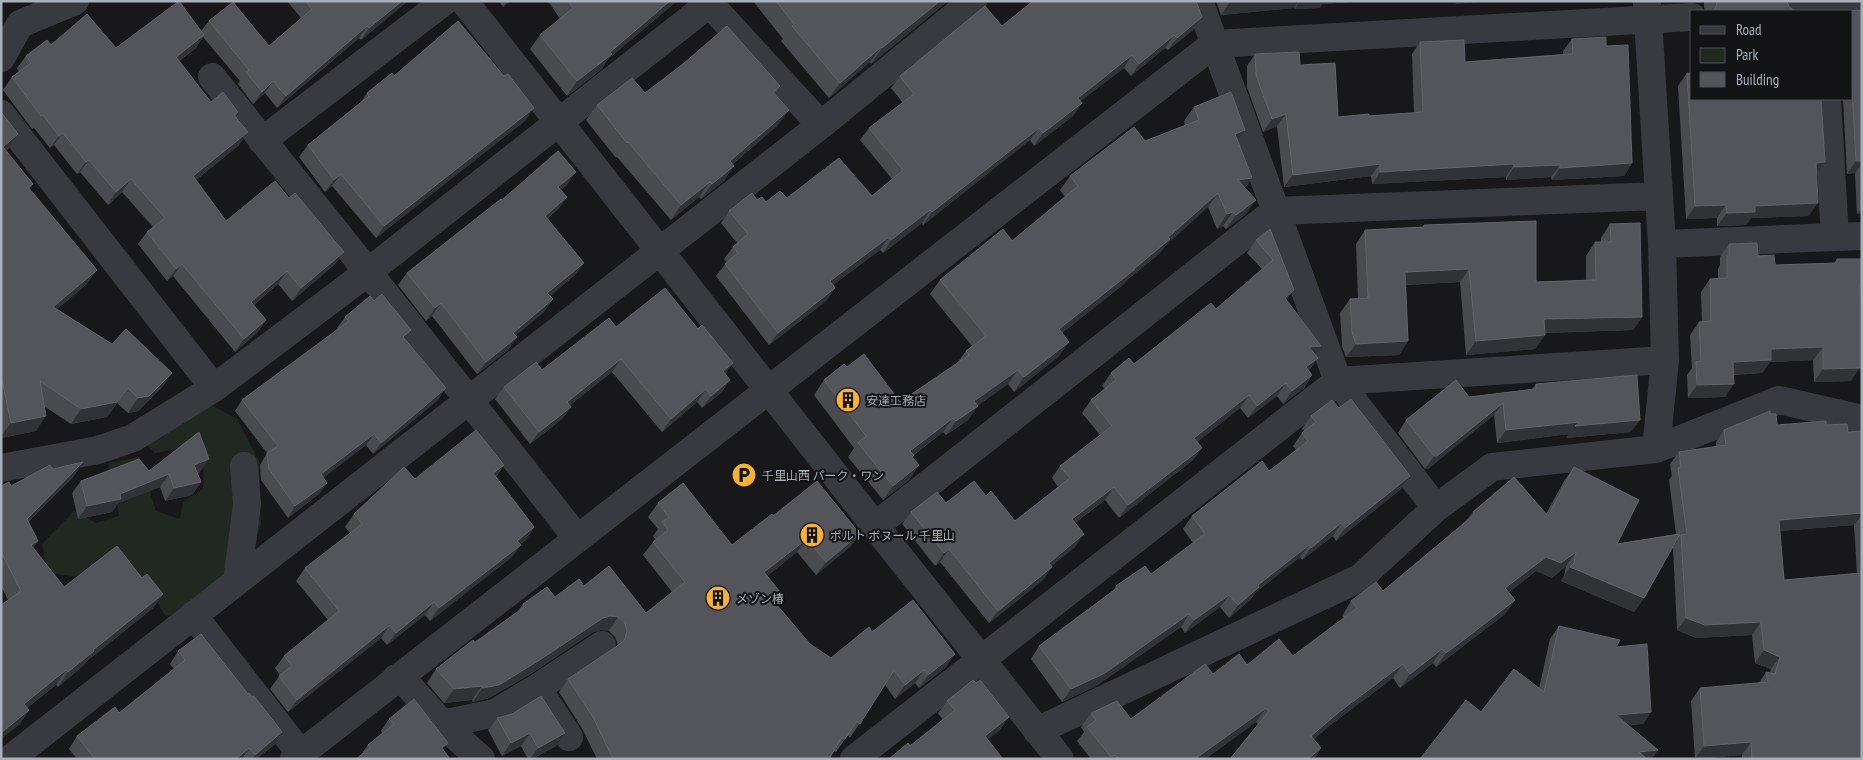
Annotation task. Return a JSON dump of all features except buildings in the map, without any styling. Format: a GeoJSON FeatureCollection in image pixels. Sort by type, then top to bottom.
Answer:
{"type":"FeatureCollection","features":[{"type":"Feature","properties":{"kind":"street"},"geometry":{"type":"LineString","coordinates":[[1,58],[20,24],[75,1]]}},
{"type":"Feature","properties":{"kind":"street"},"geometry":{"type":"LineString","coordinates":[[262,141],[445,1]]}},
{"type":"Feature","properties":{"kind":"street"},"geometry":{"type":"LineString","coordinates":[[464,1],[1060,759]]}},
{"type":"Feature","properties":{"kind":"street"},"geometry":{"type":"LineString","coordinates":[[10,759],[821,125],[974,1]]}},
{"type":"Feature","properties":{"kind":"street"},"geometry":{"type":"LineString","coordinates":[[1199,1],[1338,381],[1436,508]]}},
{"type":"Feature","properties":{"kind":"street"},"geometry":{"type":"LineString","coordinates":[[1,468],[98,450],[133,438],[214,388],[368,272],[708,3],[821,125]]}},
{"type":"Feature","properties":{"kind":"street"},"geometry":{"type":"LineString","coordinates":[[1800,10],[1822,7],[1862,7]]}},
{"type":"Feature","properties":{"kind":"street"},"geometry":{"type":"LineString","coordinates":[[1647,11],[1662,244],[1664,360],[1656,449]]}},
{"type":"Feature","properties":{"kind":"street"},"geometry":{"type":"LineString","coordinates":[[193,615],[298,756],[1214,44],[1647,11],[1690,17]]}},
{"type":"Feature","properties":{"kind":"street"},"geometry":{"type":"LineString","coordinates":[[212,77],[577,538]]}},
{"type":"Feature","properties":{"kind":"street"},"geometry":{"type":"LineString","coordinates":[[1827,100],[1835,236]]}},
{"type":"Feature","properties":{"kind":"street"},"geometry":{"type":"LineString","coordinates":[[1,114],[214,388]]}},
{"type":"Feature","properties":{"kind":"street"},"geometry":{"type":"LineString","coordinates":[[875,526],[1275,212],[1659,196]]}},
{"type":"Feature","properties":{"kind":"street"},"geometry":{"type":"LineString","coordinates":[[1662,244],[1862,236]]}},
{"type":"Feature","properties":{"kind":"street"},"geometry":{"type":"LineString","coordinates":[[854,759],[1338,381],[1664,360]]}},
{"type":"Feature","properties":{"kind":"street"},"geometry":{"type":"LineString","coordinates":[[1037,731],[1360,578],[1436,508],[1492,467],[1656,449],[1779,400],[1862,419]]}},
{"type":"Feature","properties":{"kind":"street"},"geometry":{"type":"LineString","coordinates":[[237,581],[248,504],[244,466]]}},
{"type":"Feature","properties":{"kind":"street"},"geometry":{"type":"LineString","coordinates":[[442,724],[495,713],[538,688],[602,645]]}},
{"type":"Feature","properties":{"kind":"street"},"geometry":{"type":"LineString","coordinates":[[396,678],[408,686],[442,724],[481,759]]}},
{"type":"Feature","properties":{"kind":"street"},"geometry":{"type":"LineString","coordinates":[[538,688],[569,737]]}},
{"type":"Feature","properties":{"kind":"green space"},"geometry":{"type":"Polygon","coordinates":[[[208,403],[237,419],[259,461],[261,524],[249,563],[217,605],[166,616],[132,566],[73,576],[47,573],[42,544],[74,511],[96,523],[119,516],[108,463],[139,457],[156,511],[180,519],[183,502],[203,489],[204,464],[196,446],[155,453],[141,439],[208,403]]]}},
{"type":"Feature","properties":{"kind":"place","name":"安達工務店"},"geometry":{"type":"Point","coordinates":[848,400]}},
{"type":"Feature","properties":{"kind":"place","name":"千里山西 パーク・ワン"},"geometry":{"type":"Point","coordinates":[744,475]}},
{"type":"Feature","properties":{"kind":"place","name":"ポルト ボヌール 千里山"},"geometry":{"type":"Point","coordinates":[812,535]}},
{"type":"Feature","properties":{"kind":"place","name":"メゾン椿"},"geometry":{"type":"Point","coordinates":[718,598]}}]}
